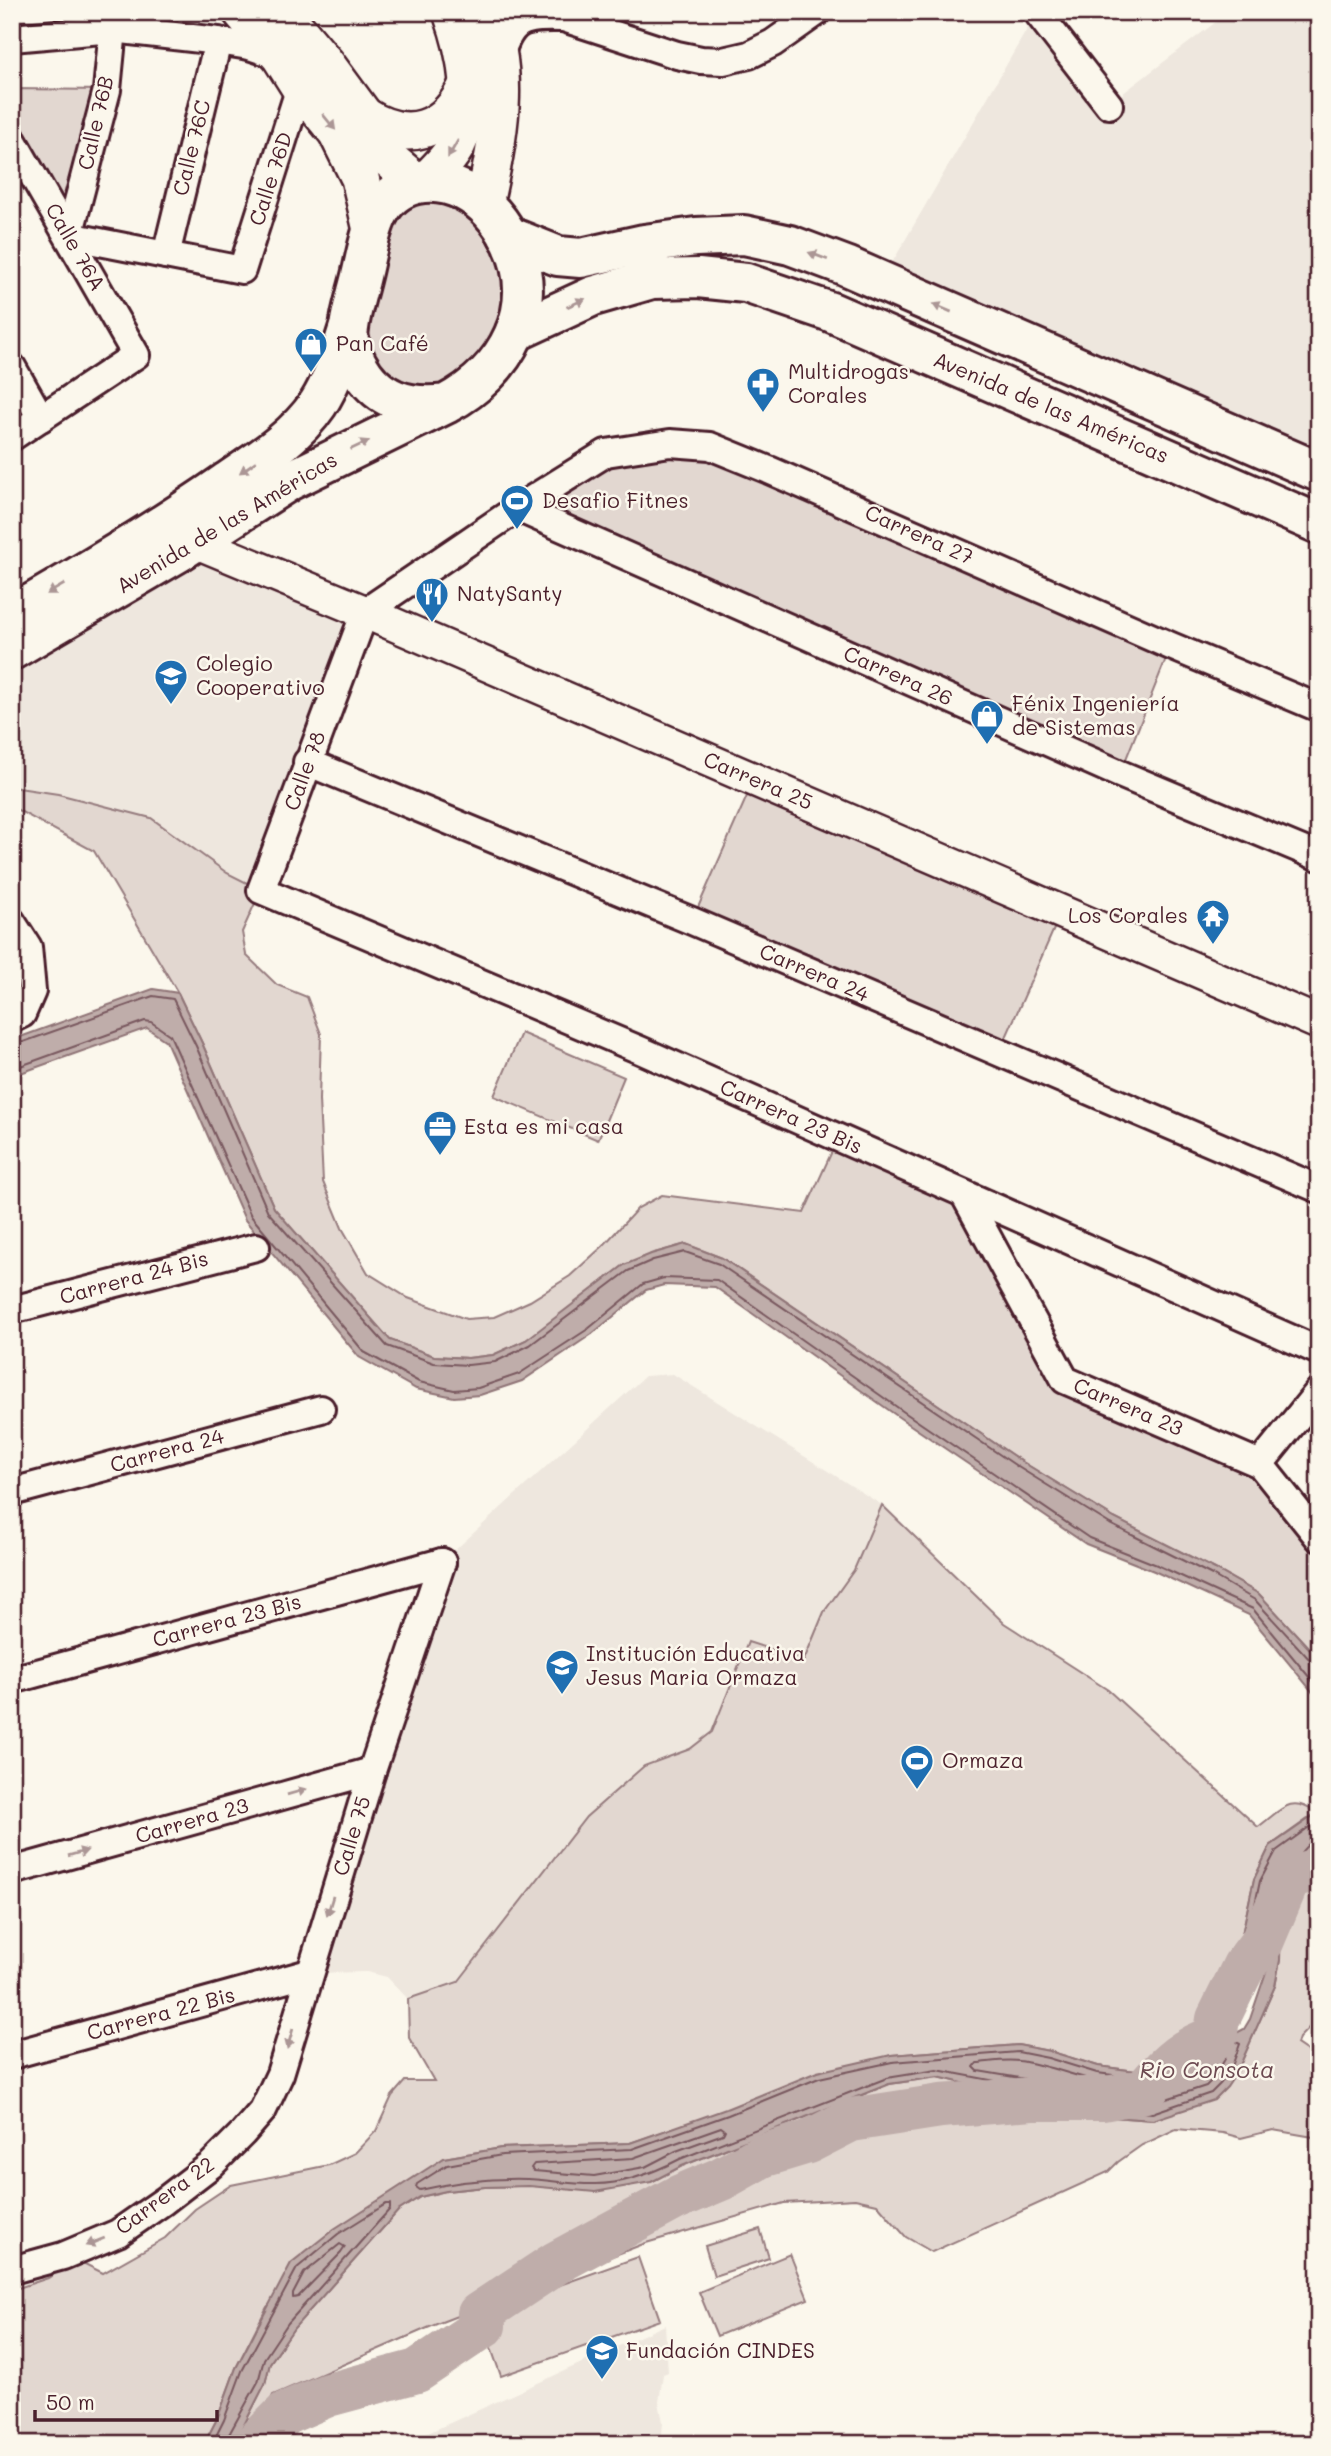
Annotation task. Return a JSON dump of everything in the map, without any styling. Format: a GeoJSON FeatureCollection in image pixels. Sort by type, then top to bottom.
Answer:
{"type":"FeatureCollection","features":[{"type":"Feature","properties":{"kind":"main road"},"geometry":{"type":"LineString","coordinates":[[446,404],[423,407],[400,402],[379,391],[363,374],[352,353],[348,330],[372,230],[380,212],[392,198],[421,182],[449,157],[457,145],[466,121],[468,83],[464,46],[452,12]]}},
{"type":"Feature","properties":{"kind":"main road"},"geometry":{"type":"LineString","coordinates":[[484,204],[501,113],[499,59],[495,34],[486,12]]}},
{"type":"Feature","properties":{"kind":"main road"},"geometry":{"type":"LineString","coordinates":[[262,31],[300,87],[337,132],[360,178],[372,230]]}},
{"type":"Feature","properties":{"kind":"main road"},"geometry":{"type":"LineString","coordinates":[[262,31],[325,63],[364,116],[390,160],[421,182],[442,182],[456,187],[484,204],[501,223],[517,255],[522,274],[520,313],[515,332]]}},
{"type":"Feature","properties":{"kind":"main road"},"geometry":{"type":"LineString","coordinates":[[364,116],[379,126],[397,131],[415,131],[433,126],[449,116],[460,102],[468,83]]}},
{"type":"Feature","properties":{"kind":"main road"},"geometry":{"type":"LineString","coordinates":[[508,236],[558,256],[581,258],[644,244],[744,234],[790,245],[846,266],[1319,472]]}},
{"type":"Feature","properties":{"kind":"main road","name":"Avenida de las Américas"},"geometry":{"type":"LineString","coordinates":[[12,650],[196,542],[289,481],[446,404],[474,387],[491,372],[505,353],[515,332],[593,296],[652,279],[698,278],[746,283],[819,308],[1319,524]]}},
{"type":"Feature","properties":{"kind":"main road"},"geometry":{"type":"LineString","coordinates":[[866,328],[957,340],[1319,496]]}},
{"type":"Feature","properties":{"kind":"main road","name":"Avenida de las Américas"},"geometry":{"type":"LineString","coordinates":[[12,615],[162,527],[269,453],[302,425],[319,403],[333,376],[348,330]]}},
{"type":"Feature","properties":{"kind":"street"},"geometry":{"type":"LineString","coordinates":[[499,59],[507,34],[535,18],[553,15],[677,55],[723,61],[749,55],[773,43],[817,12]]}},
{"type":"Feature","properties":{"kind":"street"},"geometry":{"type":"LineString","coordinates":[[1037,12],[1109,105]]}},
{"type":"Feature","properties":{"kind":"street"},"geometry":{"type":"LineString","coordinates":[[12,38],[106,20],[218,41],[262,31]]}},
{"type":"Feature","properties":{"kind":"street","name":"Calle 76B"},"geometry":{"type":"LineString","coordinates":[[69,236],[107,90],[106,20]]}},
{"type":"Feature","properties":{"kind":"street","name":"Calle 76C"},"geometry":{"type":"LineString","coordinates":[[166,255],[218,41]]}},
{"type":"Feature","properties":{"kind":"street","name":"Calle 76D"},"geometry":{"type":"LineString","coordinates":[[166,255],[242,270],[300,87]]}},
{"type":"Feature","properties":{"kind":"street","name":"Calle 76A"},"geometry":{"type":"LineString","coordinates":[[12,139],[136,355],[41,418]]}},
{"type":"Feature","properties":{"kind":"street"},"geometry":{"type":"LineString","coordinates":[[69,236],[166,255]]}},
{"type":"Feature","properties":{"kind":"street"},"geometry":{"type":"LineString","coordinates":[[12,367],[41,418],[12,437]]}},
{"type":"Feature","properties":{"kind":"street","name":"Carrera 27"},"geometry":{"type":"LineString","coordinates":[[365,612],[518,508],[606,453],[670,443],[710,446],[1319,708]]}},
{"type":"Feature","properties":{"kind":"street","name":"Carrera 26"},"geometry":{"type":"LineString","coordinates":[[518,508],[1121,774],[1319,857]]}},
{"type":"Feature","properties":{"kind":"street","name":"Carrera 25"},"geometry":{"type":"LineString","coordinates":[[196,542],[365,612],[1319,1023]]}},
{"type":"Feature","properties":{"kind":"street","name":"Calle 78"},"geometry":{"type":"LineString","coordinates":[[261,891],[365,612]]}},
{"type":"Feature","properties":{"kind":"street","name":"Carrera 24"},"geometry":{"type":"LineString","coordinates":[[307,762],[782,959],[1319,1189]]}},
{"type":"Feature","properties":{"kind":"street","name":"Carrera 23 Bis"},"geometry":{"type":"LineString","coordinates":[[261,891],[640,1050],[1319,1350]]}},
{"type":"Feature","properties":{"kind":"street"},"geometry":{"type":"LineString","coordinates":[[12,922],[28,947],[32,991],[22,1014],[12,1019]]}},
{"type":"Feature","properties":{"kind":"street","name":"Carrera 23"},"geometry":{"type":"LineString","coordinates":[[964,1194],[1065,1380],[1260,1464],[1319,1538]]}},
{"type":"Feature","properties":{"kind":"street","name":"Carrera 24 Bis"},"geometry":{"type":"LineString","coordinates":[[12,1310],[256,1247]]}},
{"type":"Feature","properties":{"kind":"street"},"geometry":{"type":"LineString","coordinates":[[1260,1464],[1319,1391]]}},
{"type":"Feature","properties":{"kind":"street","name":"Carrera 24"},"geometry":{"type":"LineString","coordinates":[[12,1492],[321,1409]]}},
{"type":"Feature","properties":{"kind":"street","name":"Carrera 23 Bis"},"geometry":{"type":"LineString","coordinates":[[12,1680],[442,1562]]}},
{"type":"Feature","properties":{"kind":"street","name":"Calle 75"},"geometry":{"type":"LineString","coordinates":[[263,2110],[280,2074],[372,1771],[442,1562]]}},
{"type":"Feature","properties":{"kind":"street","name":"Carrera 23"},"geometry":{"type":"LineString","coordinates":[[12,1871],[372,1771]]}},
{"type":"Feature","properties":{"kind":"street","name":"Carrera 22 Bis"},"geometry":{"type":"LineString","coordinates":[[12,2055],[309,1973]]}},
{"type":"Feature","properties":{"kind":"street","name":"Carrera 22"},"geometry":{"type":"LineString","coordinates":[[12,2270],[62,2256],[118,2233],[211,2165],[263,2110]]}},
{"type":"Feature","properties":{"kind":"shaded area"},"geometry":{"type":"Polygon","coordinates":[[[1037,12],[1109,104],[1229,12],[1319,12],[1319,472],[881,282],[1037,12]]]}},
{"type":"Feature","properties":{"kind":"shaded area"},"geometry":{"type":"Polygon","coordinates":[[[12,89],[107,90],[69,236],[12,139],[12,89]]]}},
{"type":"Feature","properties":{"kind":"shaded area"},"geometry":{"type":"Polygon","coordinates":[[[456,187],[523,294],[460,396],[363,374],[380,212],[456,187]]]}},
{"type":"Feature","properties":{"kind":"shaded area"},"geometry":{"type":"Polygon","coordinates":[[[670,443],[1171,646],[1120,774],[518,508],[606,453],[670,443]]]}},
{"type":"Feature","properties":{"kind":"shaded area","name":"Colegio Cooperativo"},"geometry":{"type":"Polygon","coordinates":[[[179,552],[365,612],[261,890],[227,873],[151,818],[58,794],[12,787],[12,651],[179,552]]]}},
{"type":"Feature","properties":{"kind":"shaded area"},"geometry":{"type":"Polygon","coordinates":[[[754,780],[1061,913],[1000,1051],[692,921],[754,780]]]}},
{"type":"Feature","properties":{"kind":"shaded area"},"geometry":{"type":"Polygon","coordinates":[[[12,787],[58,794],[151,818],[227,873],[261,890],[242,932],[246,955],[277,985],[307,997],[321,1034],[319,1100],[323,1182],[342,1228],[368,1273],[408,1298],[466,1319],[494,1317],[530,1301],[570,1276],[603,1246],[638,1208],[662,1195],[804,1213],[838,1138],[964,1194],[1065,1380],[1260,1464],[1319,1538],[1319,1659],[1259,1594],[1114,1518],[1021,1461],[722,1258],[686,1244],[651,1254],[526,1340],[493,1355],[468,1358],[434,1356],[390,1340],[274,1208],[178,993],[94,851],[12,807],[12,787]]]}},
{"type":"Feature","properties":{"kind":"shaded area"},"geometry":{"type":"Polygon","coordinates":[[[521,1033],[624,1077],[598,1140],[494,1096],[521,1033]]]}},
{"type":"Feature","properties":{"kind":"shaded area","name":"Institución Educativa Jesus Maria Ormaza"},"geometry":{"type":"Polygon","coordinates":[[[673,1374],[882,1505],[854,1570],[824,1612],[804,1661],[748,1642],[712,1732],[690,1749],[644,1766],[586,1817],[458,1982],[408,1999],[387,1977],[367,1972],[309,1973],[442,1562],[645,1376],[673,1374]]]}},
{"type":"Feature","properties":{"kind":"shaded area","name":"Ormaza"},"geometry":{"type":"Polygon","coordinates":[[[882,1505],[1004,1623],[1108,1690],[1258,1827],[1279,1810],[1292,1804],[1307,1807],[1316,1813],[1270,1846],[1254,1879],[1241,1939],[1213,2013],[1196,2043],[1177,2064],[1151,2073],[1098,2066],[1018,2045],[891,2055],[630,2143],[501,2148],[444,2158],[267,2307],[236,2368],[218,2417],[204,2444],[12,2444],[12,2290],[48,2278],[65,2267],[83,2263],[103,2273],[165,2238],[195,2209],[231,2185],[329,2165],[355,2153],[376,2131],[392,2096],[405,2081],[434,2081],[409,2038],[408,1999],[458,1982],[586,1817],[644,1766],[690,1749],[712,1732],[748,1642],[804,1660],[824,1612],[854,1570],[882,1505]]]}},
{"type":"Feature","properties":{"kind":"shaded area"},"geometry":{"type":"Polygon","coordinates":[[[1319,1844],[1319,2017],[1299,2038],[1297,2044],[1319,2059],[1319,2138],[1273,2130],[1241,2138],[1223,2133],[1176,2129],[1142,2145],[1108,2172],[932,2252],[906,2237],[877,2204],[855,2199],[784,2203],[646,2243],[439,2323],[273,2395],[251,2444],[232,2444],[265,2384],[270,2363],[294,2328],[398,2211],[420,2197],[485,2187],[651,2182],[682,2166],[890,2084],[938,2077],[1057,2100],[1111,2117],[1153,2120],[1237,2072],[1275,1986],[1280,1960],[1281,1900],[1289,1878],[1319,1844]]]}},
{"type":"Feature","properties":{"kind":"shaded area"},"geometry":{"type":"Polygon","coordinates":[[[760,2229],[769,2258],[714,2276],[705,2246],[760,2229]]]}},
{"type":"Feature","properties":{"kind":"shaded area"},"geometry":{"type":"Polygon","coordinates":[[[790,2254],[808,2299],[717,2336],[699,2292],[790,2254]]]}},
{"type":"Feature","properties":{"kind":"shaded area"},"geometry":{"type":"Polygon","coordinates":[[[638,2257],[660,2320],[501,2376],[479,2314],[638,2257]]]}},
{"type":"Feature","properties":{"kind":"shaded area","name":"Fundación CINDES"},"geometry":{"type":"Polygon","coordinates":[[[665,2325],[668,2372],[663,2374],[659,2402],[663,2422],[661,2444],[404,2444],[665,2325]]]}},
{"type":"Feature","properties":{"kind":"water"},"geometry":{"type":"Polygon","coordinates":[[[153,989],[178,993],[274,1208],[390,1340],[434,1356],[468,1358],[493,1355],[526,1340],[624,1265],[686,1244],[722,1258],[1021,1461],[1114,1518],[1259,1594],[1319,1659],[1319,1700],[1249,1615],[1154,1571],[1086,1544],[900,1418],[715,1287],[664,1285],[646,1290],[592,1334],[522,1381],[480,1395],[454,1397],[416,1389],[359,1357],[245,1220],[166,1041],[147,1028],[12,1076],[12,1040],[153,989]]]}},
{"type":"Feature","properties":{"kind":"water","name":"Rio Consota"},"geometry":{"type":"Polygon","coordinates":[[[1319,1812],[1319,1844],[1288,1878],[1281,1900],[1280,1960],[1275,1986],[1237,2072],[1214,2100],[1153,2120],[1111,2117],[1057,2100],[938,2077],[889,2084],[682,2166],[651,2182],[595,2192],[529,2186],[485,2187],[420,2197],[398,2211],[294,2328],[270,2363],[265,2384],[232,2444],[204,2444],[218,2417],[236,2368],[291,2263],[334,2229],[444,2158],[501,2148],[630,2143],[726,2109],[817,2072],[891,2055],[1018,2045],[1098,2066],[1151,2073],[1177,2064],[1196,2043],[1213,2013],[1241,1939],[1254,1879],[1270,1846],[1319,1812]],[[1262,1943],[1248,1961],[1224,2003],[1218,2017],[1215,2038],[1231,2036],[1244,2029],[1267,1969],[1262,1943]]]}},
{"type":"Feature","properties":{"kind":"waterway"},"geometry":{"type":"LineString","coordinates":[[255,2444],[286,2413],[328,2395],[417,2371],[484,2326],[479,2314],[556,2263],[676,2198],[721,2179],[762,2156],[808,2142],[851,2120],[941,2106],[1032,2099],[1102,2099],[1145,2091],[1159,2074],[1184,2052],[1215,2038],[1218,2019],[1244,1966],[1262,1942],[1289,1878],[1319,1869]]}},
{"type":"Feature","properties":{"kind":"place","name":"Pan Café"},"geometry":{"type":"Point","coordinates":[311,374]}},
{"type":"Feature","properties":{"kind":"place","name":"Multidrogas Corales"},"geometry":{"type":"Point","coordinates":[763,414]}},
{"type":"Feature","properties":{"kind":"place","name":"Desafio Fitnes"},"geometry":{"type":"Point","coordinates":[517,531]}},
{"type":"Feature","properties":{"kind":"place","name":"NatySanty"},"geometry":{"type":"Point","coordinates":[432,624]}},
{"type":"Feature","properties":{"kind":"place","name":"Colegio Cooperativo"},"geometry":{"type":"Point","coordinates":[171,706]}},
{"type":"Feature","properties":{"kind":"place","name":"Fénix Ingeniería de Sistemas"},"geometry":{"type":"Point","coordinates":[987,746]}},
{"type":"Feature","properties":{"kind":"place","name":"Los Corales"},"geometry":{"type":"Point","coordinates":[1213,946]}},
{"type":"Feature","properties":{"kind":"place","name":"Esta es mi casa"},"geometry":{"type":"Point","coordinates":[440,1157]}},
{"type":"Feature","properties":{"kind":"place","name":"Institución Educativa Jesus Maria Ormaza"},"geometry":{"type":"Point","coordinates":[562,1696]}},
{"type":"Feature","properties":{"kind":"place","name":"Ormaza"},"geometry":{"type":"Point","coordinates":[917,1791]}},
{"type":"Feature","properties":{"kind":"place","name":"Fundación CINDES"},"geometry":{"type":"Point","coordinates":[602,2381]}}]}
